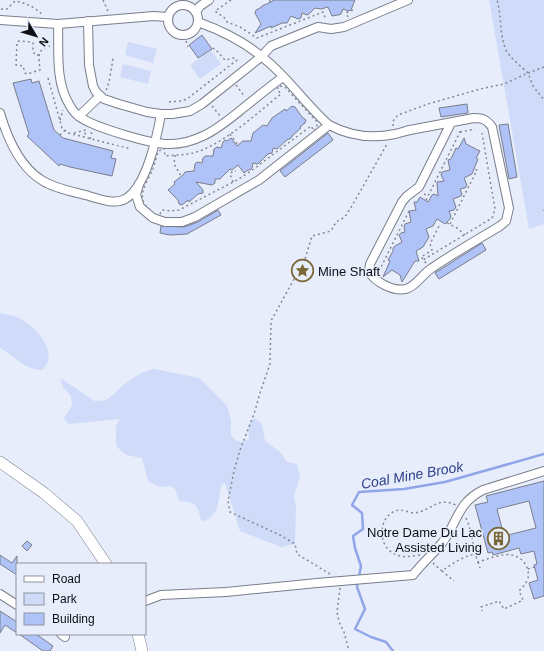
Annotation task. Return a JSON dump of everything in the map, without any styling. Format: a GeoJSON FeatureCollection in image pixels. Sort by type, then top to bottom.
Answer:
{"type":"FeatureCollection","features":[{"type":"Feature","properties":{"kind":"main road"},"geometry":{"type":"LineString","coordinates":[[0,462],[44,493],[77,521],[105,563]]}},
{"type":"Feature","properties":{"kind":"main road"},"geometry":{"type":"LineString","coordinates":[[138,635],[142,651]]}},
{"type":"Feature","properties":{"kind":"street"},"geometry":{"type":"LineString","coordinates":[[196,12],[200,6],[208,0]]}},
{"type":"Feature","properties":{"kind":"street"},"geometry":{"type":"LineString","coordinates":[[88,21],[89,65],[93,86],[96,92],[104,99],[119,104],[161,114],[172,114],[190,110],[202,104],[262,56],[271,46],[318,27],[331,29],[344,27],[408,0]]}},
{"type":"Feature","properties":{"kind":"street"},"geometry":{"type":"LineString","coordinates":[[183,4],[193,8],[196,12],[198,22],[193,31],[189,34],[180,35],[169,26],[168,17],[173,8],[183,4]]}},
{"type":"Feature","properties":{"kind":"street"},"geometry":{"type":"LineString","coordinates":[[0,20],[58,24],[154,16],[168,17]]}},
{"type":"Feature","properties":{"kind":"street"},"geometry":{"type":"LineString","coordinates":[[198,22],[234,38],[262,56],[313,110],[329,125],[340,131],[363,136],[378,137],[450,125],[481,118],[487,121],[492,127],[508,208],[506,221],[430,269],[412,287],[406,289],[395,289],[376,280],[370,275],[370,264],[402,202],[410,193],[419,187],[450,125]]}},
{"type":"Feature","properties":{"kind":"street"},"geometry":{"type":"LineString","coordinates":[[58,24],[58,61],[62,85],[68,103],[79,116],[87,121],[100,127],[154,143],[178,143],[206,135],[226,122],[283,77]]}},
{"type":"Feature","properties":{"kind":"street"},"geometry":{"type":"LineString","coordinates":[[79,116],[100,96]]}},
{"type":"Feature","properties":{"kind":"street"},"geometry":{"type":"LineString","coordinates":[[0,112],[12,144],[23,163],[43,181],[79,194],[116,202],[125,199],[130,195],[139,184],[145,173],[161,114]]}},
{"type":"Feature","properties":{"kind":"street"},"geometry":{"type":"LineString","coordinates":[[139,184],[136,195],[140,207],[153,218],[165,222],[182,222],[195,217],[259,180],[329,125]]}},
{"type":"Feature","properties":{"kind":"street"},"geometry":{"type":"LineString","coordinates":[[146,601],[161,595],[226,592],[358,579],[413,576],[450,532],[468,499],[483,490],[544,471]]}},
{"type":"Feature","properties":{"kind":"street"},"geometry":{"type":"LineString","coordinates":[[0,594],[16,604]]}},
{"type":"Feature","properties":{"kind":"path"},"geometry":{"type":"LineString","coordinates":[[103,0],[108,12]]}},
{"type":"Feature","properties":{"kind":"path"},"geometry":{"type":"LineString","coordinates":[[231,0],[215,12],[226,19],[227,22],[240,27],[257,38],[323,12],[328,21]]}},
{"type":"Feature","properties":{"kind":"path"},"geometry":{"type":"LineString","coordinates":[[497,0],[499,6],[501,32],[506,51],[528,73],[533,86],[544,100]]}},
{"type":"Feature","properties":{"kind":"path"},"geometry":{"type":"LineString","coordinates":[[1,9],[7,8],[15,2],[19,2],[36,9],[43,16]]}},
{"type":"Feature","properties":{"kind":"path"},"geometry":{"type":"LineString","coordinates":[[344,20],[348,18],[346,13],[353,10]]}},
{"type":"Feature","properties":{"kind":"path"},"geometry":{"type":"LineString","coordinates":[[186,41],[188,47]]}},
{"type":"Feature","properties":{"kind":"path"},"geometry":{"type":"LineString","coordinates":[[39,55],[35,55],[33,51],[33,43],[17,42],[16,65],[23,66],[25,73],[27,74],[40,70],[39,55],[41,50],[58,45]]}},
{"type":"Feature","properties":{"kind":"path"},"geometry":{"type":"LineString","coordinates":[[169,102],[187,99],[238,60],[234,58],[225,60],[215,49],[212,48]]}},
{"type":"Feature","properties":{"kind":"path"},"geometry":{"type":"LineString","coordinates":[[100,96],[108,87],[108,79],[114,58]]}},
{"type":"Feature","properties":{"kind":"path"},"geometry":{"type":"LineString","coordinates":[[349,651],[337,612],[341,581],[297,554],[295,544],[282,536],[230,512],[228,501],[234,470],[270,364],[271,321],[306,259],[312,236],[331,231],[336,222],[345,217],[386,145],[391,141],[394,121],[398,115],[428,104],[480,89],[504,84],[544,67]]}},
{"type":"Feature","properties":{"kind":"path"},"geometry":{"type":"LineString","coordinates":[[280,86],[285,87],[315,119],[317,124],[314,131],[310,126],[256,168],[184,208],[171,211],[162,210],[159,216],[148,208],[144,203],[142,192],[159,150],[164,148],[165,156],[184,155],[213,145],[230,134],[281,94],[277,88],[280,86]]}},
{"type":"Feature","properties":{"kind":"path"},"geometry":{"type":"LineString","coordinates":[[240,90],[243,94]]}},
{"type":"Feature","properties":{"kind":"path"},"geometry":{"type":"LineString","coordinates":[[57,110],[64,108],[61,114],[60,122]]}},
{"type":"Feature","properties":{"kind":"path"},"geometry":{"type":"LineString","coordinates":[[215,109],[218,114]]}},
{"type":"Feature","properties":{"kind":"path"},"geometry":{"type":"LineString","coordinates":[[450,125],[460,132],[475,129]]}},
{"type":"Feature","properties":{"kind":"path"},"geometry":{"type":"LineString","coordinates":[[60,135],[65,130]]}},
{"type":"Feature","properties":{"kind":"path"},"geometry":{"type":"LineString","coordinates":[[71,134],[86,130],[84,137]]}},
{"type":"Feature","properties":{"kind":"path"},"geometry":{"type":"LineString","coordinates":[[426,200],[460,132]]}},
{"type":"Feature","properties":{"kind":"path"},"geometry":{"type":"LineString","coordinates":[[423,260],[492,218],[495,209],[482,133]]}},
{"type":"Feature","properties":{"kind":"path"},"geometry":{"type":"LineString","coordinates":[[230,134],[238,145]]}},
{"type":"Feature","properties":{"kind":"path"},"geometry":{"type":"LineString","coordinates":[[175,155],[174,164],[181,176]]}},
{"type":"Feature","properties":{"kind":"path"},"geometry":{"type":"LineString","coordinates":[[464,235],[448,224],[477,170],[474,169]]}},
{"type":"Feature","properties":{"kind":"path"},"geometry":{"type":"LineString","coordinates":[[233,182],[230,174],[233,171],[236,172]]}},
{"type":"Feature","properties":{"kind":"path"},"geometry":{"type":"LineString","coordinates":[[421,193],[428,196]]}},
{"type":"Feature","properties":{"kind":"path"},"geometry":{"type":"LineString","coordinates":[[374,268],[379,271],[410,211],[404,208]]}},
{"type":"Feature","properties":{"kind":"path"},"geometry":{"type":"LineString","coordinates":[[425,266],[426,264],[421,257],[432,250],[430,244],[439,226]]}},
{"type":"Feature","properties":{"kind":"path"},"geometry":{"type":"LineString","coordinates":[[454,581],[423,555],[402,557],[393,553],[385,546],[382,542],[381,534],[384,523],[389,515],[396,510],[417,513],[441,502],[450,502],[462,509],[471,530],[475,554],[480,568]]}},
{"type":"Feature","properties":{"kind":"path"},"geometry":{"type":"LineString","coordinates":[[442,571],[458,560],[475,554]]}},
{"type":"Feature","properties":{"kind":"path"},"geometry":{"type":"LineString","coordinates":[[478,562],[500,556],[513,555],[523,560],[528,569],[528,579],[519,591],[523,600],[504,609],[499,600],[481,607],[482,611]]}},
{"type":"Feature","properties":{"kind":"path"},"geometry":{"type":"LineString","coordinates":[[528,569],[534,567]]}},
{"type":"Feature","properties":{"kind":"green space"},"geometry":{"type":"Polygon","coordinates":[[[489,0],[544,0],[544,224],[529,229],[489,0]]]}},
{"type":"Feature","properties":{"kind":"green space"},"geometry":{"type":"Polygon","coordinates":[[[128,42],[157,49],[153,63],[125,55],[128,42]]]}},
{"type":"Feature","properties":{"kind":"green space"},"geometry":{"type":"Polygon","coordinates":[[[211,50],[221,64],[200,79],[190,65],[211,50]]]}},
{"type":"Feature","properties":{"kind":"green space"},"geometry":{"type":"Polygon","coordinates":[[[123,64],[151,71],[148,84],[120,77],[123,64]]]}},
{"type":"Feature","properties":{"kind":"green space"},"geometry":{"type":"Polygon","coordinates":[[[0,313],[21,319],[30,325],[41,336],[48,350],[49,357],[47,364],[42,370],[24,365],[0,348],[0,313]]]}},
{"type":"Feature","properties":{"kind":"green space"},"geometry":{"type":"Polygon","coordinates":[[[154,369],[199,378],[227,406],[231,420],[231,435],[235,440],[241,442],[249,439],[248,426],[254,418],[262,424],[265,441],[280,452],[287,462],[297,464],[300,476],[294,496],[296,507],[295,544],[281,547],[240,531],[225,483],[221,485],[218,506],[213,515],[205,521],[201,520],[197,507],[189,502],[179,501],[175,489],[170,486],[159,487],[148,481],[142,458],[126,455],[116,446],[116,426],[120,419],[68,424],[64,418],[72,405],[71,396],[63,387],[60,378],[95,401],[104,401],[136,376],[145,371],[154,369]]]}},
{"type":"Feature","properties":{"kind":"building"},"geometry":{"type":"Polygon","coordinates":[[[273,0],[355,0],[351,10],[348,11],[343,9],[341,14],[338,15],[332,16],[328,7],[321,9],[315,8],[307,15],[302,13],[301,18],[298,19],[291,16],[287,23],[282,23],[271,28],[271,26],[255,33],[261,24],[255,13],[256,10],[273,0]]]}},
{"type":"Feature","properties":{"kind":"building"},"geometry":{"type":"Polygon","coordinates":[[[202,35],[212,49],[198,58],[189,45],[202,35]]]}},
{"type":"Feature","properties":{"kind":"building"},"geometry":{"type":"Polygon","coordinates":[[[31,79],[32,83],[39,81],[54,130],[63,138],[113,151],[111,158],[116,159],[112,176],[60,164],[59,166],[27,136],[29,134],[13,83],[31,79]]]}},
{"type":"Feature","properties":{"kind":"building"},"geometry":{"type":"Polygon","coordinates":[[[467,104],[468,113],[441,117],[439,108],[467,104]]]}},
{"type":"Feature","properties":{"kind":"building"},"geometry":{"type":"Polygon","coordinates":[[[292,106],[295,107],[306,120],[305,123],[290,139],[288,139],[277,149],[273,148],[272,153],[268,154],[258,164],[253,163],[250,170],[244,173],[238,165],[232,170],[230,169],[220,179],[215,179],[215,183],[212,185],[196,182],[203,190],[203,193],[198,194],[189,202],[188,200],[182,205],[179,204],[178,200],[168,190],[185,172],[194,171],[195,164],[197,162],[202,163],[205,156],[213,156],[214,149],[217,147],[221,148],[225,140],[227,141],[231,138],[237,146],[243,141],[251,141],[253,133],[263,125],[267,126],[272,118],[285,109],[286,111],[292,106]]]}},
{"type":"Feature","properties":{"kind":"building"},"geometry":{"type":"Polygon","coordinates":[[[508,124],[517,177],[509,179],[499,125],[508,124]]]}},
{"type":"Feature","properties":{"kind":"building"},"geometry":{"type":"Polygon","coordinates":[[[328,133],[333,140],[285,177],[280,171],[328,133]]]}},
{"type":"Feature","properties":{"kind":"building"},"geometry":{"type":"Polygon","coordinates":[[[464,138],[466,144],[480,151],[476,158],[478,159],[472,174],[464,178],[467,185],[465,188],[460,189],[462,194],[461,196],[453,199],[456,207],[454,210],[449,211],[451,216],[450,219],[445,224],[437,219],[433,226],[426,229],[429,237],[423,247],[416,251],[419,261],[415,261],[402,282],[400,275],[392,270],[383,277],[390,261],[388,260],[393,248],[402,242],[399,235],[405,232],[405,224],[411,222],[409,211],[416,210],[414,202],[417,202],[420,197],[428,202],[432,195],[434,194],[438,196],[437,182],[444,181],[441,175],[442,172],[450,170],[448,160],[451,159],[456,148],[458,149],[464,138]]]}},
{"type":"Feature","properties":{"kind":"building"},"geometry":{"type":"Polygon","coordinates":[[[218,210],[221,215],[187,234],[170,235],[160,233],[161,226],[184,227],[198,222],[218,210]]]}},
{"type":"Feature","properties":{"kind":"building"},"geometry":{"type":"Polygon","coordinates":[[[482,243],[486,250],[439,279],[435,273],[482,243]]]}},
{"type":"Feature","properties":{"kind":"building","name":"Notre Dame Du Lac Assisted Living"},"geometry":{"type":"Polygon","coordinates":[[[544,481],[544,596],[534,599],[529,583],[538,580],[534,565],[537,564],[534,551],[521,554],[519,548],[493,555],[492,552],[488,553],[475,505],[488,502],[486,496],[544,481]],[[529,501],[497,509],[504,536],[536,528],[529,501]]]}},
{"type":"Feature","properties":{"kind":"building"},"geometry":{"type":"Polygon","coordinates":[[[27,541],[32,545],[27,551],[22,546],[27,541]]]}},
{"type":"Feature","properties":{"kind":"building"},"geometry":{"type":"Polygon","coordinates":[[[0,555],[12,563],[17,556],[16,574],[0,564],[0,555]]]}},
{"type":"Feature","properties":{"kind":"building"},"geometry":{"type":"Polygon","coordinates":[[[0,611],[16,621],[16,632],[5,625],[0,633],[0,611]]]}},
{"type":"Feature","properties":{"kind":"building"},"geometry":{"type":"Polygon","coordinates":[[[20,635],[37,635],[53,646],[50,651],[43,651],[20,635]]]}},
{"type":"Feature","properties":{"kind":"waterway","name":"Coal Mine Brook"},"geometry":{"type":"LineString","coordinates":[[393,651],[386,642],[355,629],[365,609],[357,587],[361,566],[353,536],[363,529],[362,513],[352,505],[359,492],[404,489],[445,482],[544,454]]}},
{"type":"Feature","properties":{"kind":"place","name":"Mine Shaft"},"geometry":{"type":"Point","coordinates":[303,271]}},
{"type":"Feature","properties":{"kind":"place","name":"Notre Dame Du Lac Assisted Living"},"geometry":{"type":"Point","coordinates":[498,539]}}]}
